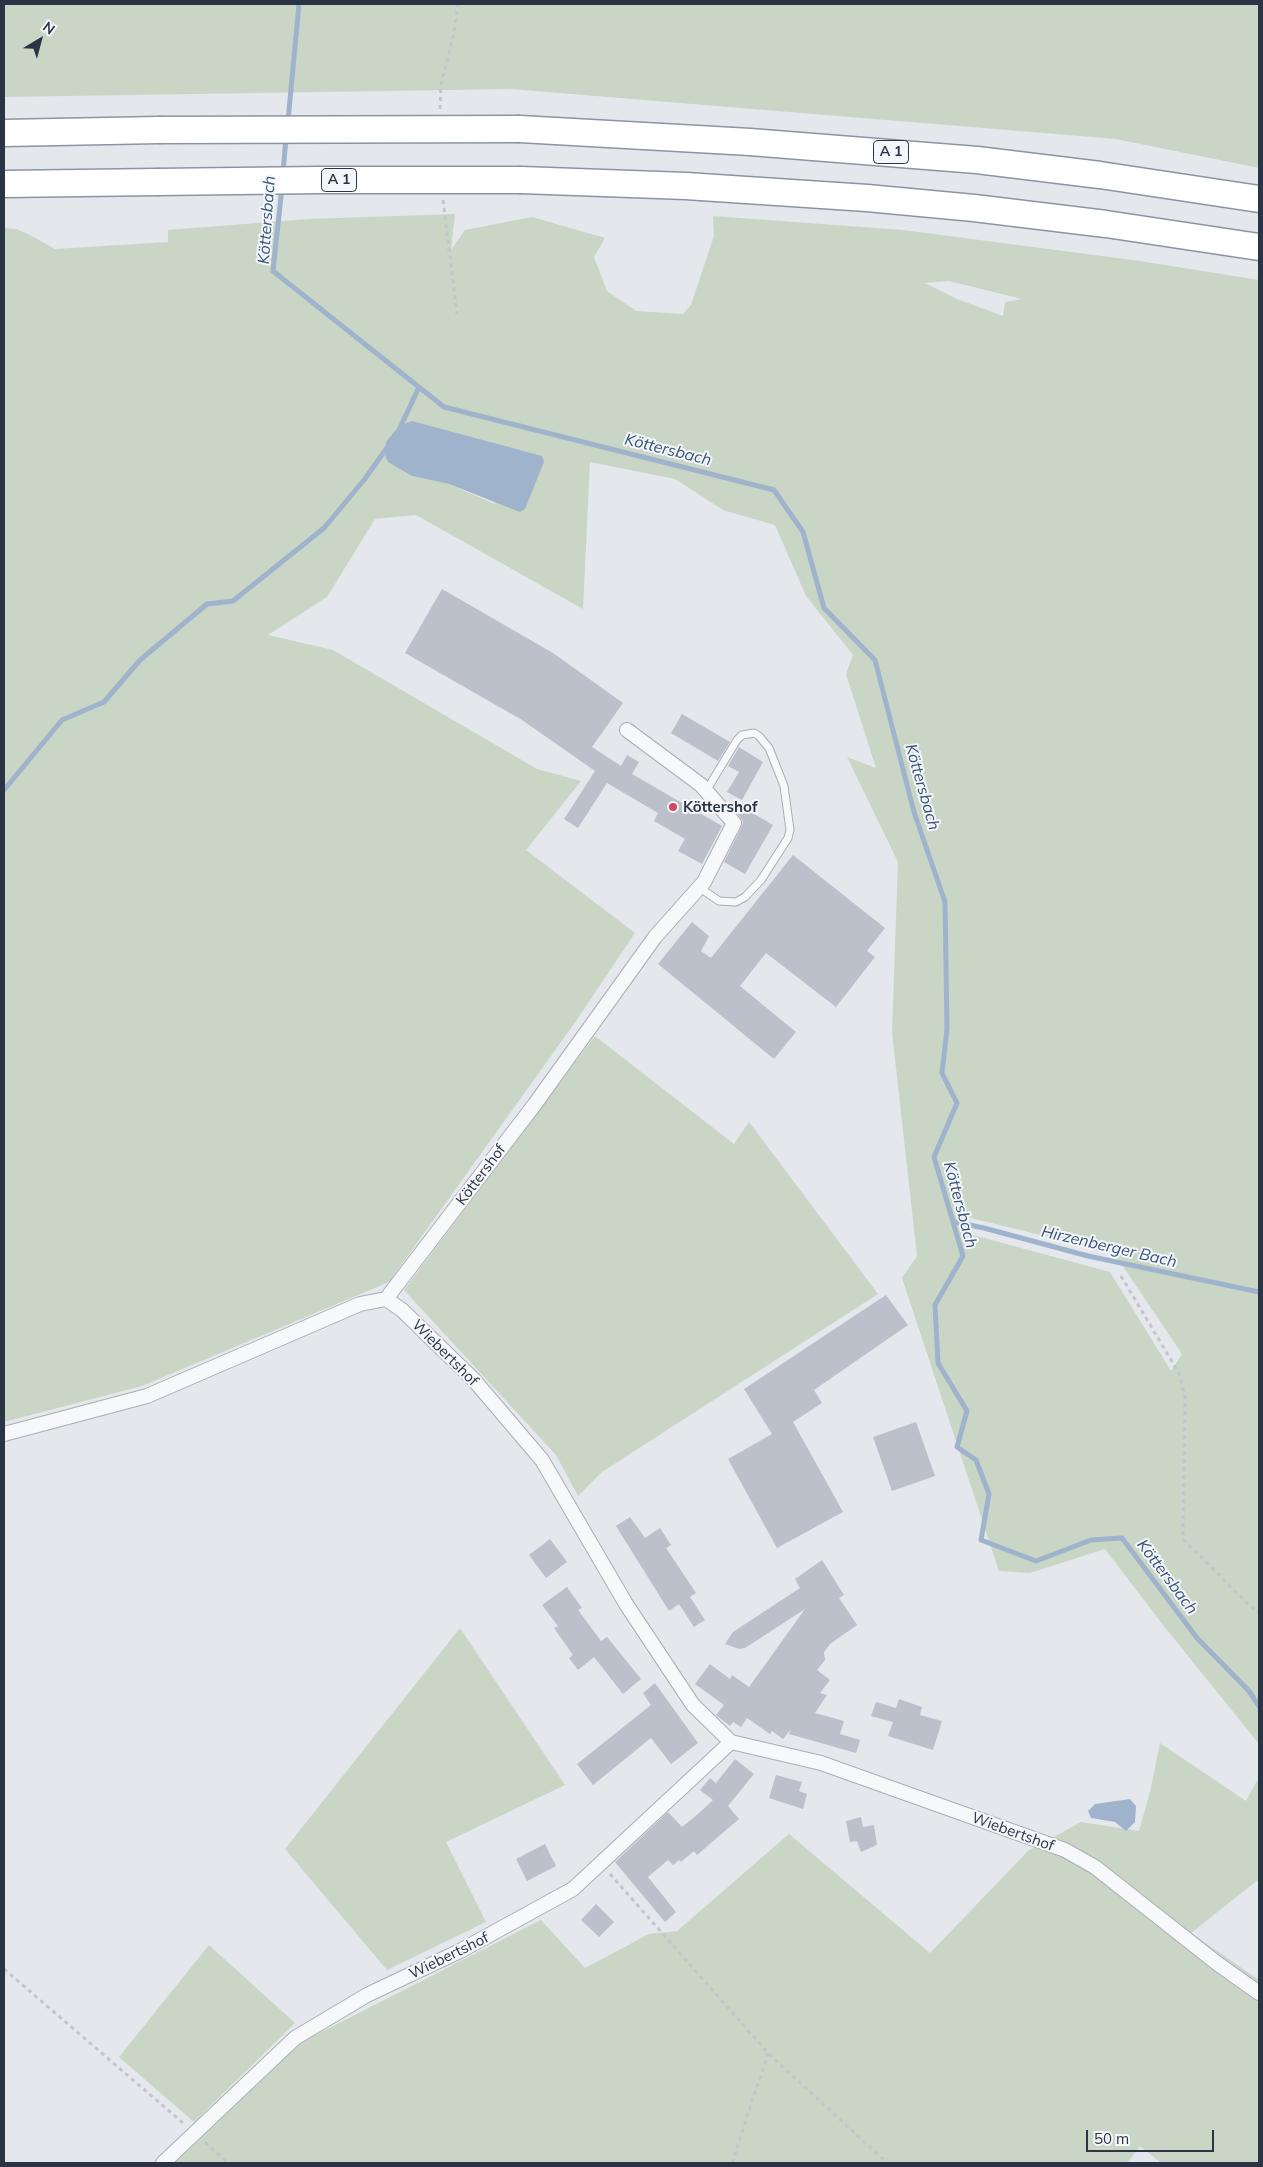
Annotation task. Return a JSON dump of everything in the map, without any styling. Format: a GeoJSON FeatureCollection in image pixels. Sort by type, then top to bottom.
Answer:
{"type":"FeatureCollection","features":[{"type":"Feature","properties":{"kind":"highway","name":"A 1"},"geometry":{"type":"LineString","coordinates":[[4,133],[159,130],[520,129],[750,142],[977,160],[1100,175],[1259,199]]}},
{"type":"Feature","properties":{"kind":"highway","name":"A 1"},"geometry":{"type":"LineString","coordinates":[[4,184],[319,180],[521,180],[731,188],[974,208],[1106,224],[1259,247]]}},
{"type":"Feature","properties":{"kind":"street","name":"Köttershof"},"geometry":{"type":"LineString","coordinates":[[386,1299],[535,1104],[655,937],[700,888],[734,823],[700,785],[627,730]]}},
{"type":"Feature","properties":{"kind":"street"},"geometry":{"type":"LineString","coordinates":[[4,1434],[147,1396],[360,1304],[386,1299]]}},
{"type":"Feature","properties":{"kind":"street","name":"Wiebertshof"},"geometry":{"type":"LineString","coordinates":[[386,1299],[402,1310],[474,1380],[542,1460],[626,1604],[693,1705],[731,1742],[821,1763],[1065,1850],[1095,1867],[1218,1964],[1259,1993]]}},
{"type":"Feature","properties":{"kind":"street","name":"Wiebertshof"},"geometry":{"type":"LineString","coordinates":[[163,2163],[196,2134],[295,2038],[367,1995],[460,1951],[573,1889],[731,1742]]}},
{"type":"Feature","properties":{"kind":"lane"},"geometry":{"type":"LineString","coordinates":[[700,888],[719,901],[736,902],[745,897],[761,880],[788,838],[790,830],[784,786],[770,748],[754,733],[742,735],[706,791]]}},
{"type":"Feature","properties":{"kind":"path"},"geometry":{"type":"LineString","coordinates":[[439,113],[441,84],[453,38],[458,4]]}},
{"type":"Feature","properties":{"kind":"path"},"geometry":{"type":"LineString","coordinates":[[442,191],[457,314]]}},
{"type":"Feature","properties":{"kind":"path"},"geometry":{"type":"LineString","coordinates":[[1121,1276],[1180,1374],[1185,1398],[1183,1539],[1248,1605],[1259,1613]]}},
{"type":"Feature","properties":{"kind":"path"},"geometry":{"type":"LineString","coordinates":[[600,1862],[768,2053],[887,2163]]}},
{"type":"Feature","properties":{"kind":"path"},"geometry":{"type":"LineString","coordinates":[[4,1969],[228,2163]]}},
{"type":"Feature","properties":{"kind":"path"},"geometry":{"type":"LineString","coordinates":[[732,2163],[768,2053]]}},
{"type":"Feature","properties":{"kind":"green space"},"geometry":{"type":"Polygon","coordinates":[[[4,4],[1259,4],[1259,168],[1116,139],[511,89],[4,97],[4,4]]]}},
{"type":"Feature","properties":{"kind":"green space"},"geometry":{"type":"Polygon","coordinates":[[[455,214],[451,250],[465,230],[532,217],[605,238],[594,257],[607,291],[636,311],[683,314],[691,305],[714,236],[713,216],[903,230],[1140,261],[1259,280],[1259,1744],[1163,1625],[1105,1549],[1030,1573],[999,1571],[902,1278],[917,1256],[892,1032],[898,862],[847,757],[876,768],[846,674],[853,655],[806,596],[775,525],[723,510],[675,479],[590,462],[583,609],[416,515],[375,519],[327,597],[268,635],[333,650],[537,769],[581,781],[526,850],[635,933],[576,1021],[389,1282],[142,1386],[4,1422],[4,228],[16,229],[55,249],[168,242],[168,230],[308,219],[455,214]],[[949,281],[925,283],[957,299],[1003,316],[1005,302],[1022,299],[949,281]],[[399,426],[412,476],[449,484],[497,505],[399,426]],[[967,1217],[973,1235],[1110,1272],[1171,1371],[1182,1354],[1114,1253],[967,1217]]]}},
{"type":"Feature","properties":{"kind":"green space"},"geometry":{"type":"Polygon","coordinates":[[[595,1036],[734,1144],[749,1122],[878,1294],[602,1472],[578,1496],[556,1455],[404,1290],[595,1036]]]}},
{"type":"Feature","properties":{"kind":"green space"},"geometry":{"type":"Polygon","coordinates":[[[460,1628],[565,1785],[446,1842],[486,1922],[387,1970],[285,1849],[460,1628]]]}},
{"type":"Feature","properties":{"kind":"green space"},"geometry":{"type":"Polygon","coordinates":[[[1160,1743],[1246,1801],[1259,1777],[1259,1879],[1191,1933],[1259,1980],[1259,2163],[1161,2163],[1140,2146],[1127,2163],[175,2163],[302,2042],[541,1920],[585,1968],[649,1934],[677,1931],[789,1834],[930,1953],[1028,1851],[1081,1822],[1139,1831],[1150,1792],[1160,1743]]]}},
{"type":"Feature","properties":{"kind":"green space"},"geometry":{"type":"Polygon","coordinates":[[[209,1945],[295,2023],[194,2122],[119,2057],[209,1945]]]}},
{"type":"Feature","properties":{"kind":"water"},"geometry":{"type":"Polygon","coordinates":[[[412,421],[542,456],[544,462],[525,509],[520,512],[449,484],[412,476],[388,462],[385,455],[386,442],[399,426],[412,421]]]}},
{"type":"Feature","properties":{"kind":"water"},"geometry":{"type":"Polygon","coordinates":[[[1130,1799],[1136,1806],[1135,1822],[1126,1831],[1115,1822],[1091,1818],[1088,1811],[1095,1804],[1130,1799]]]}},
{"type":"Feature","properties":{"kind":"building"},"geometry":{"type":"Polygon","coordinates":[[[442,589],[553,653],[623,703],[592,747],[621,766],[627,755],[639,762],[632,774],[722,826],[702,864],[678,851],[685,839],[654,821],[658,813],[607,783],[578,828],[564,819],[595,771],[522,720],[405,653],[442,589]]]}},
{"type":"Feature","properties":{"kind":"building"},"geometry":{"type":"Polygon","coordinates":[[[682,714],[730,742],[718,761],[671,733],[682,714]]]}},
{"type":"Feature","properties":{"kind":"building"},"geometry":{"type":"Polygon","coordinates":[[[739,747],[763,762],[742,800],[727,792],[739,772],[728,766],[739,747]]]}},
{"type":"Feature","properties":{"kind":"building"},"geometry":{"type":"Polygon","coordinates":[[[742,807],[773,825],[745,874],[724,862],[742,826],[743,821],[738,814],[742,807]]]}},
{"type":"Feature","properties":{"kind":"building"},"geometry":{"type":"Polygon","coordinates":[[[793,855],[885,928],[867,951],[875,957],[836,1007],[766,953],[740,986],[796,1032],[774,1059],[658,964],[692,922],[709,936],[701,951],[711,958],[793,855]]]}},
{"type":"Feature","properties":{"kind":"building"},"geometry":{"type":"Polygon","coordinates":[[[886,1295],[908,1325],[814,1390],[822,1403],[793,1422],[843,1512],[777,1548],[728,1459],[772,1434],[744,1389],[886,1295]]]}},
{"type":"Feature","properties":{"kind":"building"},"geometry":{"type":"Polygon","coordinates":[[[916,1422],[935,1476],[892,1491],[873,1437],[916,1422]]]}},
{"type":"Feature","properties":{"kind":"building"},"geometry":{"type":"Polygon","coordinates":[[[630,1517],[645,1538],[660,1528],[671,1545],[666,1548],[696,1593],[690,1597],[705,1620],[694,1627],[679,1604],[669,1611],[616,1526],[630,1517]]]}},
{"type":"Feature","properties":{"kind":"building"},"geometry":{"type":"Polygon","coordinates":[[[550,1539],[567,1562],[546,1578],[529,1555],[550,1539]]]}},
{"type":"Feature","properties":{"kind":"building"},"geometry":{"type":"Polygon","coordinates":[[[822,1560],[844,1595],[839,1598],[857,1625],[830,1644],[824,1652],[825,1660],[817,1670],[830,1680],[820,1693],[827,1695],[815,1713],[844,1721],[840,1734],[860,1740],[856,1753],[789,1734],[791,1729],[783,1739],[772,1731],[770,1734],[747,1718],[741,1727],[733,1722],[730,1726],[716,1715],[724,1705],[695,1684],[710,1664],[730,1679],[732,1675],[749,1687],[805,1609],[745,1648],[739,1649],[725,1644],[733,1632],[800,1588],[795,1579],[822,1560]]]}},
{"type":"Feature","properties":{"kind":"building"},"geometry":{"type":"Polygon","coordinates":[[[567,1587],[582,1608],[578,1610],[601,1641],[607,1637],[641,1679],[623,1694],[594,1657],[578,1670],[569,1658],[573,1655],[554,1628],[558,1626],[542,1605],[567,1587]]]}},
{"type":"Feature","properties":{"kind":"building"},"geometry":{"type":"Polygon","coordinates":[[[655,1683],[698,1743],[671,1764],[651,1738],[593,1785],[577,1764],[651,1705],[643,1693],[655,1683]]]}},
{"type":"Feature","properties":{"kind":"building"},"geometry":{"type":"Polygon","coordinates":[[[899,1699],[922,1707],[920,1715],[942,1721],[933,1750],[888,1736],[893,1722],[871,1716],[876,1702],[896,1708],[899,1699]]]}},
{"type":"Feature","properties":{"kind":"building"},"geometry":{"type":"Polygon","coordinates":[[[735,1759],[754,1774],[728,1806],[739,1819],[697,1855],[694,1851],[681,1862],[679,1860],[673,1865],[668,1860],[648,1877],[676,1912],[665,1922],[615,1862],[668,1812],[682,1827],[698,1814],[713,1800],[700,1790],[710,1778],[716,1783],[735,1759]]]}},
{"type":"Feature","properties":{"kind":"building"},"geometry":{"type":"Polygon","coordinates":[[[776,1775],[802,1782],[799,1791],[807,1794],[803,1809],[769,1798],[776,1775]]]}},
{"type":"Feature","properties":{"kind":"building"},"geometry":{"type":"Polygon","coordinates":[[[861,1817],[863,1827],[874,1825],[877,1845],[861,1852],[857,1841],[850,1842],[846,1821],[861,1817]]]}},
{"type":"Feature","properties":{"kind":"building"},"geometry":{"type":"Polygon","coordinates":[[[545,1844],[556,1866],[527,1881],[516,1859],[545,1844]]]}},
{"type":"Feature","properties":{"kind":"building"},"geometry":{"type":"Polygon","coordinates":[[[596,1904],[614,1922],[599,1937],[581,1920],[596,1904]]]}},
{"type":"Feature","properties":{"kind":"waterway","name":"Köttersbach"},"geometry":{"type":"LineString","coordinates":[[288,121],[299,4]]}},
{"type":"Feature","properties":{"kind":"waterway","name":"Köttersbach"},"geometry":{"type":"LineString","coordinates":[[283,173],[286,137]]}},
{"type":"Feature","properties":{"kind":"waterway","name":"Köttersbach"},"geometry":{"type":"LineString","coordinates":[[282,187],[273,271],[444,407],[774,490],[803,532],[824,608],[875,660],[914,812],[945,902],[947,1029],[942,1073],[957,1103],[934,1157],[963,1256],[935,1305],[938,1363],[967,1411],[957,1447],[976,1460],[989,1494],[981,1540],[1036,1561],[1091,1540],[1122,1538],[1197,1638],[1249,1691],[1259,1706]]}},
{"type":"Feature","properties":{"kind":"waterway"},"geometry":{"type":"LineString","coordinates":[[399,430],[419,387]]}},
{"type":"Feature","properties":{"kind":"waterway"},"geometry":{"type":"LineString","coordinates":[[4,790],[62,720],[104,702],[140,660],[207,604],[233,601],[324,528],[364,480],[389,445]]}},
{"type":"Feature","properties":{"kind":"waterway","name":"Hirzenberger Bach"},"geometry":{"type":"LineString","coordinates":[[955,1222],[1088,1256],[1259,1292]]}},
{"type":"Feature","properties":{"kind":"place","name":"Köttershof"},"geometry":{"type":"Point","coordinates":[673,807]}}]}
